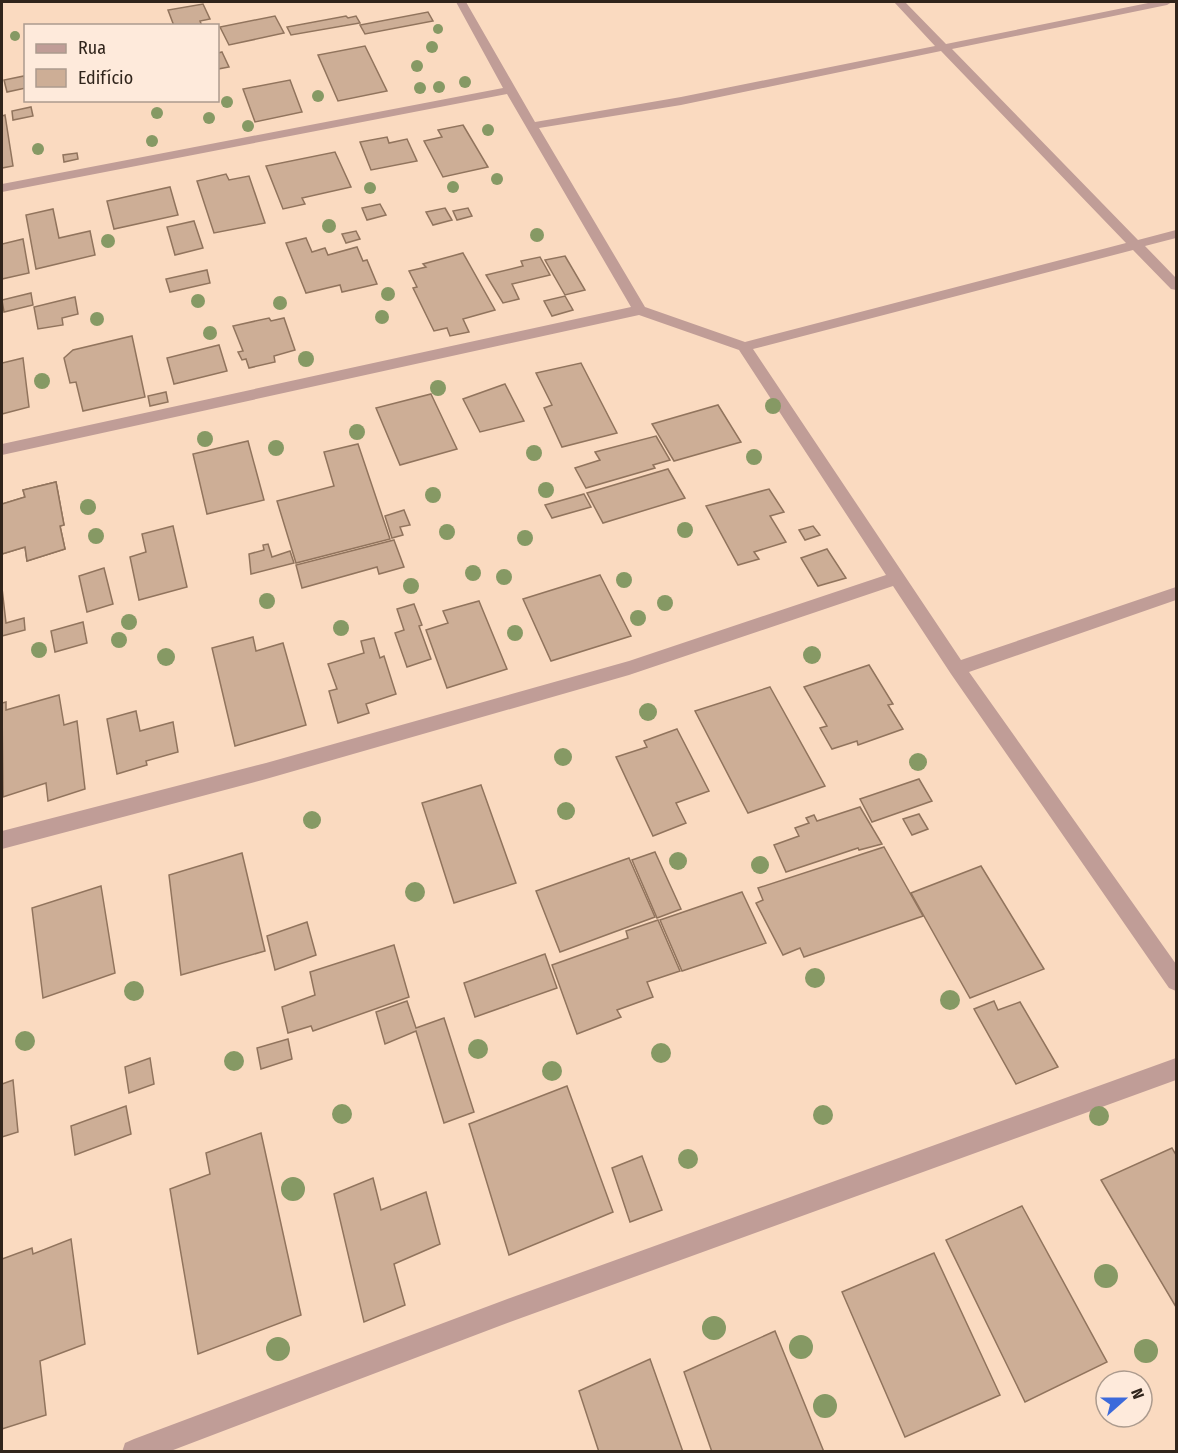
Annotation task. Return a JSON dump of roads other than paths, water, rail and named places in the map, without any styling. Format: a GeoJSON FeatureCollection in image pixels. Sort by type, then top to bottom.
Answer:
{"type":"FeatureCollection","features":[{"type":"Feature","properties":{"kind":"street"},"geometry":{"type":"LineString","coordinates":[[461,2],[510,90],[640,310]]}},
{"type":"Feature","properties":{"kind":"street"},"geometry":{"type":"LineString","coordinates":[[899,2],[1138,244],[1176,286]]}},
{"type":"Feature","properties":{"kind":"street"},"geometry":{"type":"LineString","coordinates":[[531,126],[681,101],[1167,2]]}},
{"type":"Feature","properties":{"kind":"street"},"geometry":{"type":"LineString","coordinates":[[2,188],[510,90]]}},
{"type":"Feature","properties":{"kind":"street"},"geometry":{"type":"LineString","coordinates":[[2,450],[640,310],[744,347],[1176,234]]}},
{"type":"Feature","properties":{"kind":"street"},"geometry":{"type":"LineString","coordinates":[[744,347],[957,669],[1176,981]]}},
{"type":"Feature","properties":{"kind":"street"},"geometry":{"type":"LineString","coordinates":[[2,840],[266,771],[629,668],[896,578]]}},
{"type":"Feature","properties":{"kind":"street"},"geometry":{"type":"LineString","coordinates":[[957,669],[1176,593]]}},
{"type":"Feature","properties":{"kind":"street"},"geometry":{"type":"LineString","coordinates":[[134,1452],[502,1313],[1176,1069]]}}]}
